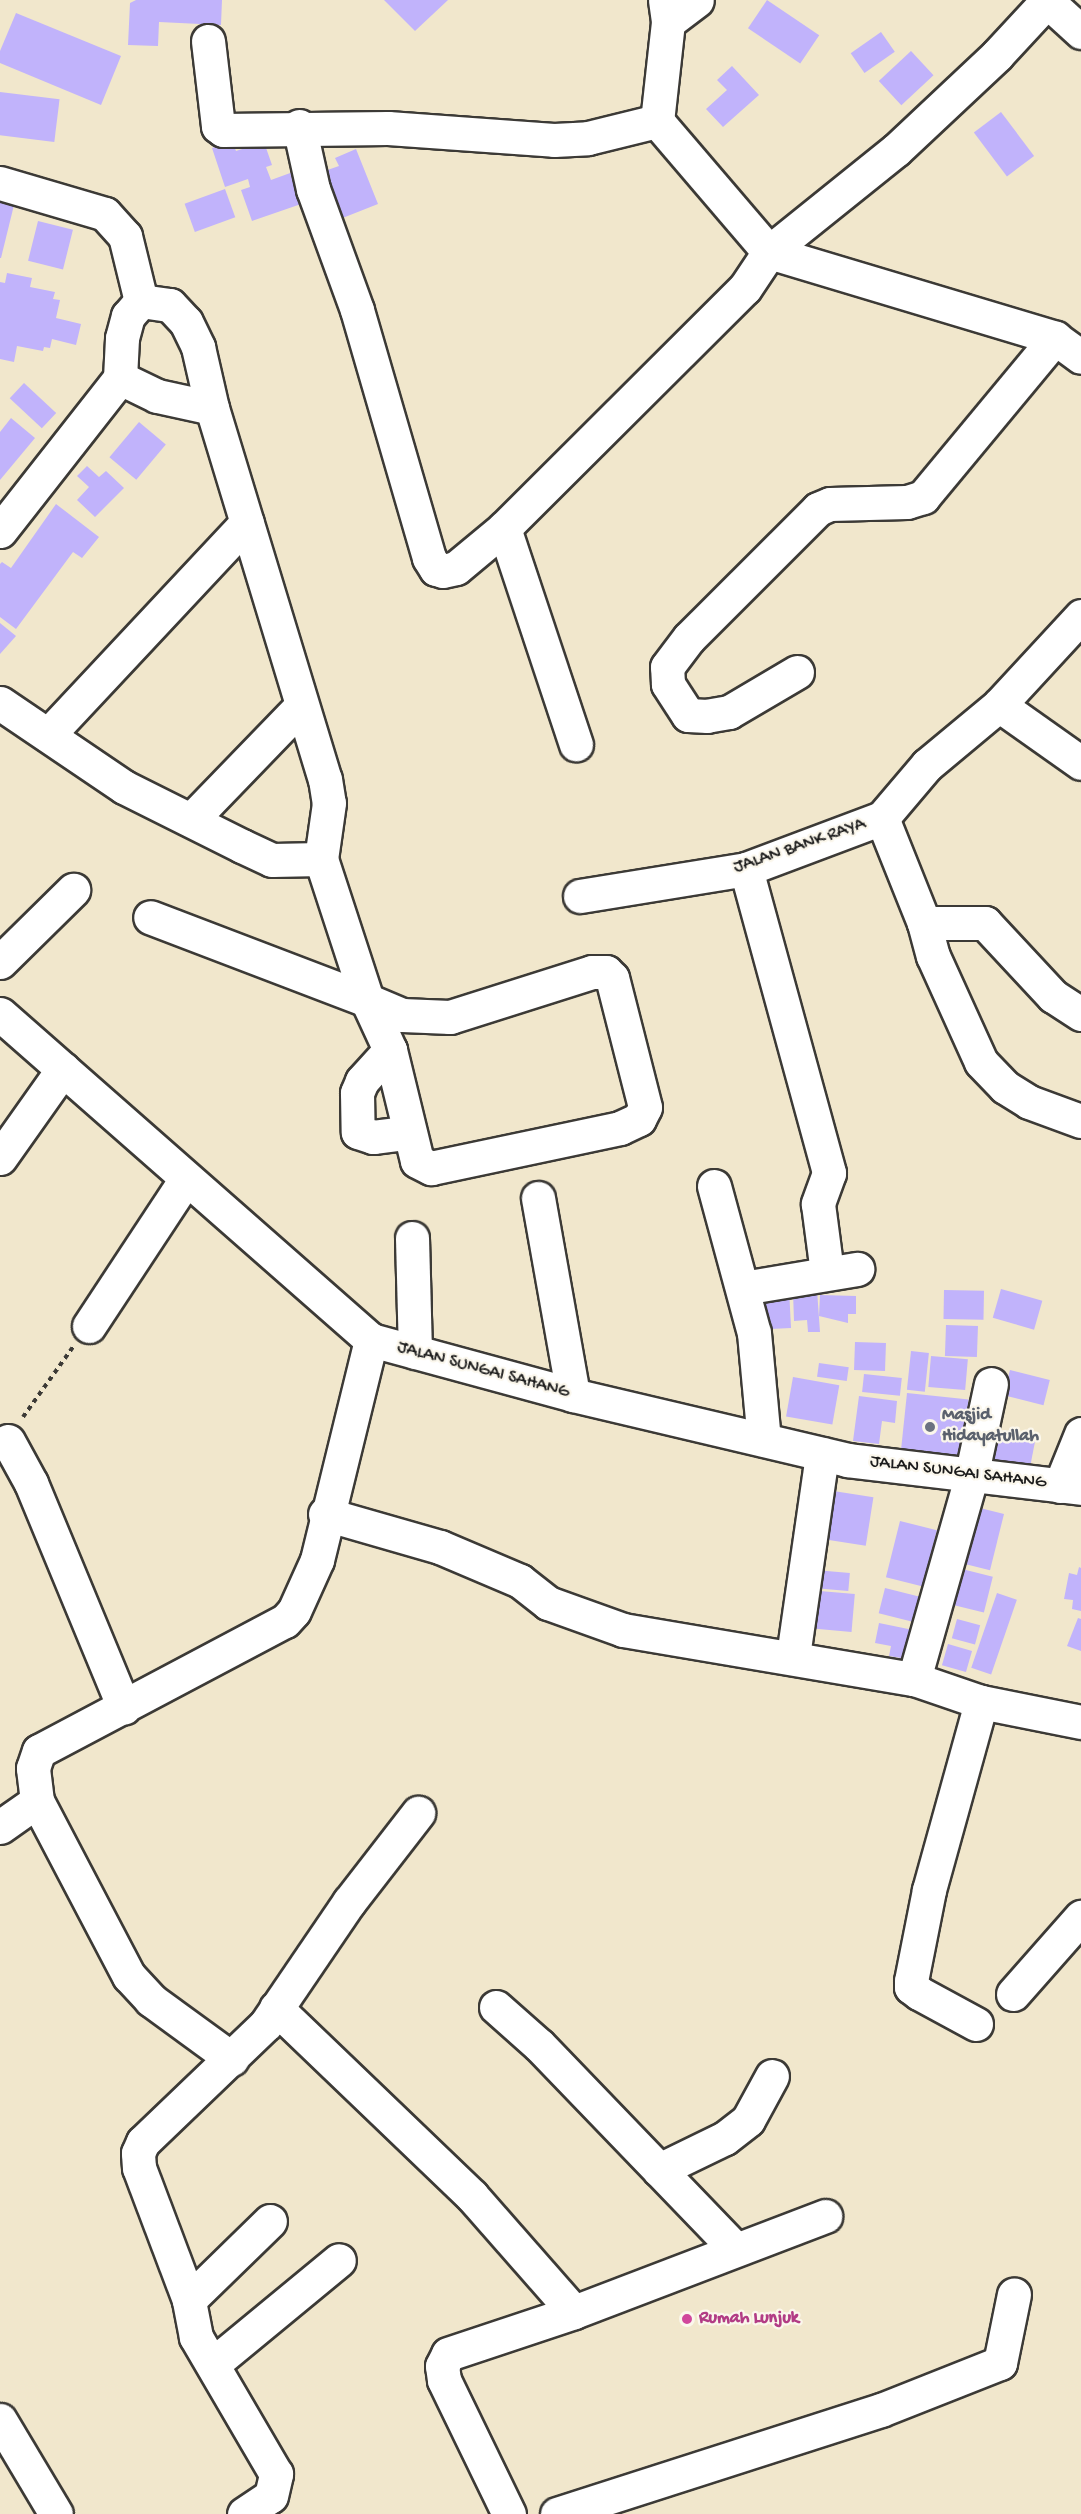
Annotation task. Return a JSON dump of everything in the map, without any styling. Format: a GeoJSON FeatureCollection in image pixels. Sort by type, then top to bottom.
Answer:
{"type":"FeatureCollection","features":[{"type":"Feature","properties":{"kind":"street"},"geometry":{"type":"LineString","coordinates":[[697,0],[667,11],[657,121],[769,252],[1055,338],[1081,357]]}},
{"type":"Feature","properties":{"kind":"street"},"geometry":{"type":"LineString","coordinates":[[299,126],[313,189],[360,321],[429,558],[436,569],[456,568],[504,528],[745,288],[769,252],[896,150],[997,55],[1047,0],[1081,32]]}},
{"type":"Feature","properties":{"kind":"street"},"geometry":{"type":"LineString","coordinates":[[208,41],[218,126],[223,130],[299,126],[388,128],[555,140],[588,138],[657,121]]}},
{"type":"Feature","properties":{"kind":"street"},"geometry":{"type":"LineString","coordinates":[[0,183],[105,214],[124,236],[141,301]]}},
{"type":"Feature","properties":{"kind":"street"},"geometry":{"type":"LineString","coordinates":[[0,531],[120,378],[122,338],[129,316],[141,301]]}},
{"type":"Feature","properties":{"kind":"street"},"geometry":{"type":"LineString","coordinates":[[141,301],[170,306],[186,322],[198,347],[212,408],[328,795],[321,859],[368,1000],[390,1050],[408,1133],[417,1161],[431,1168],[620,1128],[639,1119],[645,1107],[612,978],[606,972],[592,972],[450,1017],[402,1015],[368,1000],[150,916]]}},
{"type":"Feature","properties":{"kind":"street"},"geometry":{"type":"LineString","coordinates":[[797,672],[729,712],[707,716],[688,715],[668,684],[667,668],[689,638],[818,509],[830,504],[908,502],[923,497],[1055,338]]}},
{"type":"Feature","properties":{"kind":"street"},"geometry":{"type":"LineString","coordinates":[[120,378],[157,396],[212,408]]}},
{"type":"Feature","properties":{"kind":"street"},"geometry":{"type":"LineString","coordinates":[[48,735],[247,522]]}},
{"type":"Feature","properties":{"kind":"street"},"geometry":{"type":"LineString","coordinates":[[504,528],[576,744]]}},
{"type":"Feature","properties":{"kind":"street","name":"JALAN BANK RAYA"},"geometry":{"type":"LineString","coordinates":[[580,896],[746,869],[882,818],[927,765],[999,705],[1081,616]]}},
{"type":"Feature","properties":{"kind":"street"},"geometry":{"type":"LineString","coordinates":[[0,703],[124,788],[272,860],[321,859]]}},
{"type":"Feature","properties":{"kind":"street"},"geometry":{"type":"LineString","coordinates":[[999,705],[1081,763]]}},
{"type":"Feature","properties":{"kind":"street"},"geometry":{"type":"LineString","coordinates":[[191,820],[301,706]]}},
{"type":"Feature","properties":{"kind":"street"},"geometry":{"type":"LineString","coordinates":[[882,818],[924,923],[933,956],[981,1062],[1005,1087],[1029,1102],[1081,1121]]}},
{"type":"Feature","properties":{"kind":"street"},"geometry":{"type":"LineString","coordinates":[[743,1288],[842,1271],[818,1204],[829,1173],[746,869]]}},
{"type":"Feature","properties":{"kind":"street"},"geometry":{"type":"LineString","coordinates":[[0,962],[73,890]]}},
{"type":"Feature","properties":{"kind":"street"},"geometry":{"type":"LineString","coordinates":[[924,923],[985,923],[1053,996],[1081,1014]]}},
{"type":"Feature","properties":{"kind":"street","name":"JALAN SUNGAI SAHANG"},"geometry":{"type":"LineString","coordinates":[[0,1014],[370,1340],[573,1395],[822,1454],[971,1477],[1070,1487]]}},
{"type":"Feature","properties":{"kind":"street"},"geometry":{"type":"LineString","coordinates":[[390,1050],[362,1081],[357,1093],[358,1132],[373,1137],[408,1133]]}},
{"type":"Feature","properties":{"kind":"street"},"geometry":{"type":"LineString","coordinates":[[0,1158],[63,1069]]}},
{"type":"Feature","properties":{"kind":"street"},"geometry":{"type":"LineString","coordinates":[[89,1326],[186,1179]]}},
{"type":"Feature","properties":{"kind":"street"},"geometry":{"type":"LineString","coordinates":[[714,1186],[754,1333],[764,1440]]}},
{"type":"Feature","properties":{"kind":"street"},"geometry":{"type":"LineString","coordinates":[[538,1198],[573,1395]]}},
{"type":"Feature","properties":{"kind":"street"},"geometry":{"type":"LineString","coordinates":[[412,1238],[415,1352]]}},
{"type":"Feature","properties":{"kind":"street"},"geometry":{"type":"LineString","coordinates":[[232,2059],[151,2000],[129,1976],[37,1801],[33,1767],[39,1751],[285,1621],[294,1611],[317,1560],[325,1514],[370,1340]]}},
{"type":"Feature","properties":{"kind":"street"},"geometry":{"type":"LineString","coordinates":[[914,1679],[971,1477],[991,1384]]}},
{"type":"Feature","properties":{"kind":"street"},"geometry":{"type":"LineString","coordinates":[[1070,1487],[1081,1434]]}},
{"type":"Feature","properties":{"kind":"street"},"geometry":{"type":"LineString","coordinates":[[8,1441],[31,1483],[124,1708]]}},
{"type":"Feature","properties":{"kind":"street"},"geometry":{"type":"LineString","coordinates":[[794,1656],[822,1454]]}},
{"type":"Feature","properties":{"kind":"street"},"geometry":{"type":"LineString","coordinates":[[325,1514],[440,1547],[520,1581],[548,1603],[623,1630],[794,1656],[914,1679],[981,1702],[1081,1722]]}},
{"type":"Feature","properties":{"kind":"street"},"geometry":{"type":"LineString","coordinates":[[976,2024],[919,1993],[911,1987],[910,1981],[929,1890],[981,1702]]}},
{"type":"Feature","properties":{"kind":"street"},"geometry":{"type":"LineString","coordinates":[[0,1827],[37,1801]]}},
{"type":"Feature","properties":{"kind":"street"},"geometry":{"type":"LineString","coordinates":[[244,2514],[271,2496],[276,2474],[196,2337],[189,2300],[139,2168],[138,2153],[142,2142],[232,2059],[266,2024],[349,1902],[418,1814]]}},
{"type":"Feature","properties":{"kind":"street"},"geometry":{"type":"LineString","coordinates":[[1013,1994],[1081,1917]]}},
{"type":"Feature","properties":{"kind":"street"},"geometry":{"type":"LineString","coordinates":[[495,2007],[539,2045],[735,2249]]}},
{"type":"Feature","properties":{"kind":"street"},"geometry":{"type":"LineString","coordinates":[[276,2008],[472,2196],[574,2312]]}},
{"type":"Feature","properties":{"kind":"street"},"geometry":{"type":"LineString","coordinates":[[659,2170],[725,2138],[748,2120],[772,2076]]}},
{"type":"Feature","properties":{"kind":"street"},"geometry":{"type":"LineString","coordinates":[[509,2514],[444,2380],[442,2366],[448,2354],[574,2312],[825,2216]]}},
{"type":"Feature","properties":{"kind":"street"},"geometry":{"type":"LineString","coordinates":[[189,2300],[270,2221]]}},
{"type":"Feature","properties":{"kind":"street"},"geometry":{"type":"LineString","coordinates":[[213,2364],[339,2260]]}},
{"type":"Feature","properties":{"kind":"street"},"geometry":{"type":"LineString","coordinates":[[557,2514],[881,2410],[1000,2363],[1014,2294]]}},
{"type":"Feature","properties":{"kind":"street"},"geometry":{"type":"LineString","coordinates":[[0,2420],[56,2514]]}},
{"type":"Feature","properties":{"kind":"path"},"geometry":{"type":"LineString","coordinates":[[8,1441],[89,1326]]}},
{"type":"Feature","properties":{"kind":"building"},"geometry":{"type":"Polygon","coordinates":[[[136,0],[222,0],[221,25],[159,22],[158,46],[128,45],[130,3],[136,0]]]}},
{"type":"Feature","properties":{"kind":"building"},"geometry":{"type":"Polygon","coordinates":[[[384,0],[448,0],[415,31],[384,0]]]}},
{"type":"Feature","properties":{"kind":"building"},"geometry":{"type":"Polygon","coordinates":[[[767,0],[819,35],[800,63],[748,28],[767,0]]]}},
{"type":"Feature","properties":{"kind":"building"},"geometry":{"type":"Polygon","coordinates":[[[16,13],[121,56],[101,105],[0,63],[0,51],[16,13]]]}},
{"type":"Feature","properties":{"kind":"building"},"geometry":{"type":"Polygon","coordinates":[[[881,32],[895,52],[864,73],[851,53],[881,32]]]}},
{"type":"Feature","properties":{"kind":"building"},"geometry":{"type":"Polygon","coordinates":[[[911,51],[934,75],[901,105],[879,81],[911,51]]]}},
{"type":"Feature","properties":{"kind":"building"},"geometry":{"type":"Polygon","coordinates":[[[732,66],[759,95],[723,127],[706,109],[727,90],[717,80],[732,66]]]}},
{"type":"Feature","properties":{"kind":"building"},"geometry":{"type":"Polygon","coordinates":[[[0,92],[60,99],[54,142],[0,135],[0,92]]]}},
{"type":"Feature","properties":{"kind":"building"},"geometry":{"type":"Polygon","coordinates":[[[1001,112],[1034,156],[1007,176],[974,132],[1001,112]]]}},
{"type":"Feature","properties":{"kind":"building"},"geometry":{"type":"Polygon","coordinates":[[[232,141],[236,151],[264,142],[272,165],[266,167],[271,180],[293,172],[304,203],[252,221],[241,190],[250,187],[248,179],[225,187],[212,148],[232,141]]]}},
{"type":"Feature","properties":{"kind":"building"},"geometry":{"type":"Polygon","coordinates":[[[356,149],[378,204],[335,221],[316,174],[339,166],[335,158],[356,149]]]}},
{"type":"Feature","properties":{"kind":"building"},"geometry":{"type":"Polygon","coordinates":[[[225,189],[235,217],[195,232],[185,204],[225,189]]]}},
{"type":"Feature","properties":{"kind":"building"},"geometry":{"type":"Polygon","coordinates":[[[0,202],[14,205],[1,258],[0,258],[0,202]]]}},
{"type":"Feature","properties":{"kind":"building"},"geometry":{"type":"Polygon","coordinates":[[[38,221],[73,230],[63,269],[28,261],[38,221]]]}},
{"type":"Feature","properties":{"kind":"building"},"geometry":{"type":"Polygon","coordinates":[[[7,273],[32,278],[30,287],[55,292],[53,299],[60,300],[56,318],[81,324],[76,345],[52,339],[50,348],[44,347],[43,351],[17,346],[14,362],[0,359],[0,282],[5,283],[7,273]]]}},
{"type":"Feature","properties":{"kind":"building"},"geometry":{"type":"Polygon","coordinates":[[[24,383],[56,413],[42,428],[10,398],[24,383]]]}},
{"type":"Feature","properties":{"kind":"building"},"geometry":{"type":"Polygon","coordinates":[[[11,418],[35,438],[0,480],[0,432],[11,418]]]}},
{"type":"Feature","properties":{"kind":"building"},"geometry":{"type":"Polygon","coordinates":[[[139,422],[166,444],[136,480],[109,457],[139,422]]]}},
{"type":"Feature","properties":{"kind":"building"},"geometry":{"type":"Polygon","coordinates":[[[87,466],[99,477],[106,471],[124,488],[95,517],[77,500],[89,487],[77,476],[87,466]]]}},
{"type":"Feature","properties":{"kind":"building"},"geometry":{"type":"Polygon","coordinates":[[[56,504],[99,537],[82,558],[73,552],[16,629],[0,617],[0,564],[2,562],[11,568],[56,504]]]}},
{"type":"Feature","properties":{"kind":"building"},"geometry":{"type":"Polygon","coordinates":[[[0,623],[16,636],[0,654],[0,623]]]}},
{"type":"Feature","properties":{"kind":"building"},"geometry":{"type":"Polygon","coordinates":[[[789,1289],[791,1328],[765,1329],[763,1290],[789,1289]]]}},
{"type":"Feature","properties":{"kind":"building"},"geometry":{"type":"Polygon","coordinates":[[[1001,1289],[1042,1301],[1034,1330],[993,1318],[1001,1289]]]}},
{"type":"Feature","properties":{"kind":"building"},"geometry":{"type":"Polygon","coordinates":[[[817,1290],[820,1332],[808,1332],[807,1320],[794,1321],[793,1292],[817,1290]]]}},
{"type":"Feature","properties":{"kind":"building"},"geometry":{"type":"Polygon","coordinates":[[[944,1290],[984,1291],[983,1320],[943,1319],[944,1290]]]}},
{"type":"Feature","properties":{"kind":"building"},"geometry":{"type":"Polygon","coordinates":[[[820,1295],[856,1296],[856,1314],[848,1314],[848,1323],[819,1316],[820,1295]]]}},
{"type":"Feature","properties":{"kind":"building"},"geometry":{"type":"Polygon","coordinates":[[[946,1325],[978,1326],[977,1357],[945,1356],[946,1325]]]}},
{"type":"Feature","properties":{"kind":"building"},"geometry":{"type":"Polygon","coordinates":[[[855,1342],[886,1343],[885,1371],[854,1370],[855,1342]]]}},
{"type":"Feature","properties":{"kind":"building"},"geometry":{"type":"Polygon","coordinates":[[[911,1351],[929,1353],[925,1392],[907,1390],[911,1351]]]}},
{"type":"Feature","properties":{"kind":"building"},"geometry":{"type":"Polygon","coordinates":[[[931,1356],[968,1359],[965,1390],[928,1387],[931,1356]]]}},
{"type":"Feature","properties":{"kind":"building"},"geometry":{"type":"Polygon","coordinates":[[[819,1363],[849,1367],[847,1381],[817,1377],[819,1363]]]}},
{"type":"Feature","properties":{"kind":"building"},"geometry":{"type":"Polygon","coordinates":[[[1010,1370],[1050,1380],[1043,1405],[1004,1395],[1010,1370]]]}},
{"type":"Feature","properties":{"kind":"building"},"geometry":{"type":"Polygon","coordinates":[[[864,1374],[902,1378],[900,1396],[862,1392],[864,1374]]]}},
{"type":"Feature","properties":{"kind":"building"},"geometry":{"type":"Polygon","coordinates":[[[793,1377],[839,1385],[832,1425],[786,1416],[793,1377]]]}},
{"type":"Feature","properties":{"kind":"building"},"geometry":{"type":"Polygon","coordinates":[[[907,1393],[969,1399],[962,1463],[900,1457],[907,1393]]]}},
{"type":"Feature","properties":{"kind":"building"},"geometry":{"type":"Polygon","coordinates":[[[859,1396],[897,1401],[895,1423],[882,1421],[879,1444],[853,1441],[859,1396]]]}},
{"type":"Feature","properties":{"kind":"building"},"geometry":{"type":"Polygon","coordinates":[[[999,1433],[1035,1440],[1027,1481],[991,1474],[999,1433]]]}},
{"type":"Feature","properties":{"kind":"building"},"geometry":{"type":"Polygon","coordinates":[[[827,1490],[873,1497],[866,1546],[819,1538],[827,1490]]]}},
{"type":"Feature","properties":{"kind":"building"},"geometry":{"type":"Polygon","coordinates":[[[972,1506],[1004,1514],[990,1570],[958,1562],[972,1506]]]}},
{"type":"Feature","properties":{"kind":"building"},"geometry":{"type":"Polygon","coordinates":[[[900,1521],[937,1530],[923,1586],[886,1577],[900,1521]]]}},
{"type":"Feature","properties":{"kind":"building"},"geometry":{"type":"Polygon","coordinates":[[[954,1567],[993,1577],[984,1613],[945,1603],[954,1567]]]}},
{"type":"Feature","properties":{"kind":"building"},"geometry":{"type":"Polygon","coordinates":[[[1079,1567],[1081,1568],[1081,1611],[1072,1609],[1073,1600],[1064,1599],[1069,1573],[1077,1575],[1079,1567]]]}},
{"type":"Feature","properties":{"kind":"building"},"geometry":{"type":"Polygon","coordinates":[[[815,1570],[850,1573],[848,1591],[813,1588],[815,1570]]]}},
{"type":"Feature","properties":{"kind":"building"},"geometry":{"type":"Polygon","coordinates":[[[885,1588],[925,1598],[918,1623],[879,1613],[885,1588]]]}},
{"type":"Feature","properties":{"kind":"building"},"geometry":{"type":"Polygon","coordinates":[[[808,1590],[855,1594],[852,1632],[805,1628],[808,1590]]]}},
{"type":"Feature","properties":{"kind":"building"},"geometry":{"type":"Polygon","coordinates":[[[997,1593],[1017,1600],[991,1675],[971,1668],[997,1593]]]}},
{"type":"Feature","properties":{"kind":"building"},"geometry":{"type":"Polygon","coordinates":[[[1078,1618],[1081,1619],[1081,1651],[1067,1646],[1078,1618]]]}},
{"type":"Feature","properties":{"kind":"building"},"geometry":{"type":"Polygon","coordinates":[[[957,1619],[980,1625],[975,1645],[952,1638],[957,1619]]]}},
{"type":"Feature","properties":{"kind":"building"},"geometry":{"type":"Polygon","coordinates":[[[879,1623],[918,1631],[913,1660],[889,1656],[891,1646],[875,1643],[879,1623]]]}},
{"type":"Feature","properties":{"kind":"building"},"geometry":{"type":"Polygon","coordinates":[[[948,1644],[972,1651],[966,1672],[942,1665],[948,1644]]]}},
{"type":"Feature","properties":{"kind":"place","name":"Masjid Hidayatullah"},"geometry":{"type":"Point","coordinates":[930,1427]}},
{"type":"Feature","properties":{"kind":"place","name":"Rumah Lunjuk"},"geometry":{"type":"Point","coordinates":[687,2319]}}]}
